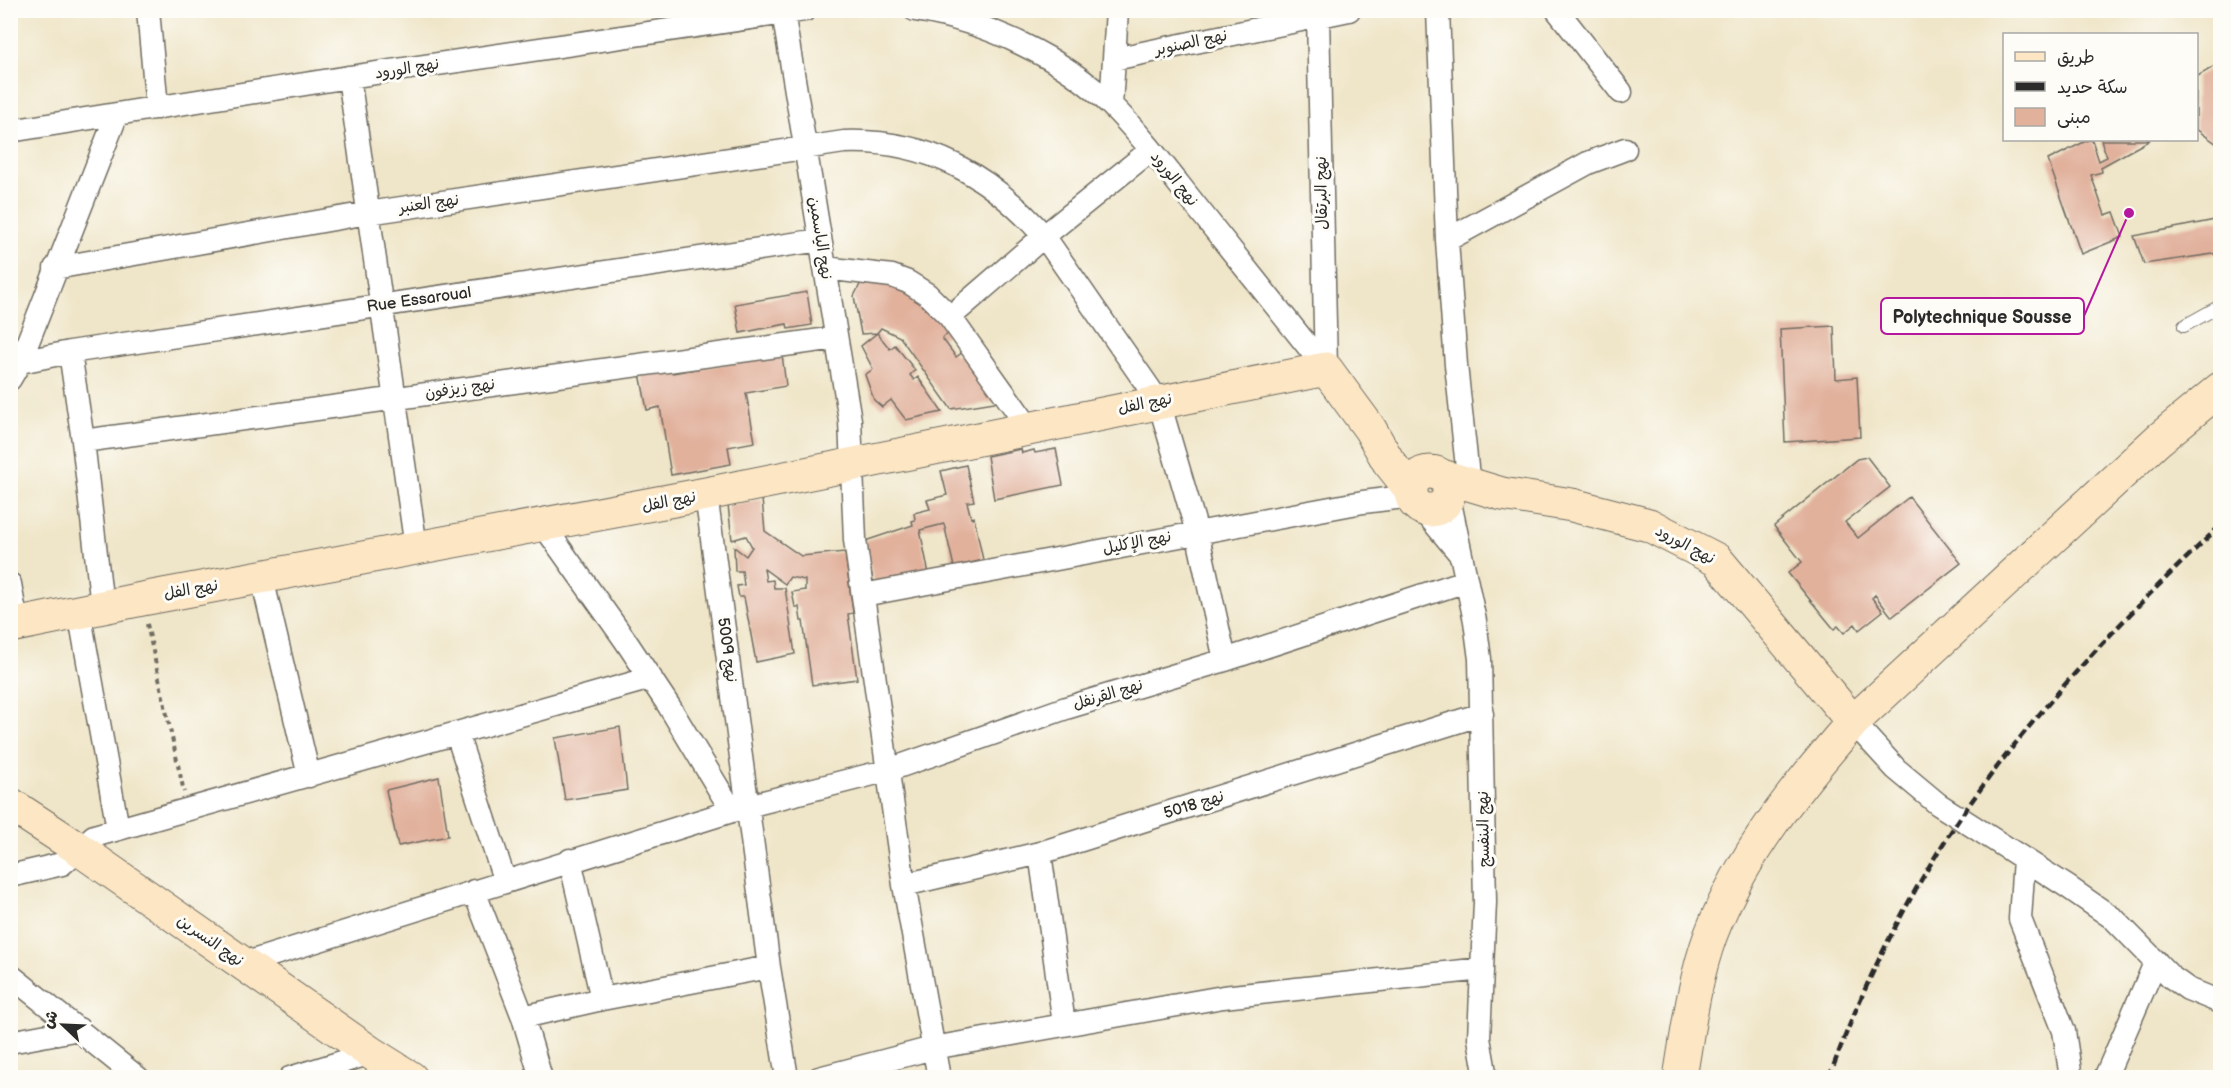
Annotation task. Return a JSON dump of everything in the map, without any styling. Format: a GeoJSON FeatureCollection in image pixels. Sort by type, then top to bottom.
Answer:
{"type":"FeatureCollection","features":[{"type":"Feature","properties":{"kind":"street"},"geometry":{"type":"LineString","coordinates":[[148,10],[157,108]]}},
{"type":"Feature","properties":{"kind":"street","name":"نهج الورود"},"geometry":{"type":"LineString","coordinates":[[915,10],[968,22],[1000,34],[1064,69],[1111,105],[1151,150],[1326,369],[1370,429],[1398,453],[1436,493],[1518,498],[1572,505],[1649,525],[1717,560],[1852,722]]}},
{"type":"Feature","properties":{"kind":"street"},"geometry":{"type":"LineString","coordinates":[[1111,105],[1117,10]]}},
{"type":"Feature","properties":{"kind":"street","name":"نهج الصنوبر"},"geometry":{"type":"LineString","coordinates":[[1114,58],[1348,10]]}},
{"type":"Feature","properties":{"kind":"street","name":"نهج البنفسج"},"geometry":{"type":"LineString","coordinates":[[1438,10],[1447,240],[1456,365],[1436,493],[1461,557],[1475,621],[1480,659],[1485,902],[1479,1038],[1486,1077]]}},
{"type":"Feature","properties":{"kind":"street"},"geometry":{"type":"LineString","coordinates":[[1557,10],[1621,92]]}},
{"type":"Feature","properties":{"kind":"street","name":"نهج الورود"},"geometry":{"type":"LineString","coordinates":[[10,131],[349,77],[794,11]]}},
{"type":"Feature","properties":{"kind":"street","name":"نهج الياسمين"},"geometry":{"type":"LineString","coordinates":[[794,11],[805,149],[850,420],[855,540],[904,885],[939,1077]]}},
{"type":"Feature","properties":{"kind":"street","name":"نهج البرتقال"},"geometry":{"type":"LineString","coordinates":[[1318,16],[1326,369]]}},
{"type":"Feature","properties":{"kind":"street"},"geometry":{"type":"LineString","coordinates":[[349,77],[416,548]]}},
{"type":"Feature","properties":{"kind":"street"},"geometry":{"type":"LineString","coordinates":[[15,371],[117,114]]}},
{"type":"Feature","properties":{"kind":"street","name":"نهج العنبر"},"geometry":{"type":"LineString","coordinates":[[55,268],[368,213],[844,142],[872,141],[897,144],[976,177],[1001,193],[1022,212],[1044,236],[1159,402],[1197,532],[1225,660]]}},
{"type":"Feature","properties":{"kind":"street"},"geometry":{"type":"LineString","coordinates":[[1447,240],[1588,163],[1625,149]]}},
{"type":"Feature","properties":{"kind":"street"},"geometry":{"type":"LineString","coordinates":[[950,317],[1044,236],[1151,150]]}},
{"type":"Feature","properties":{"kind":"street","name":"Rue Essaroual"},"geometry":{"type":"LineString","coordinates":[[15,371],[70,352],[820,240]]}},
{"type":"Feature","properties":{"kind":"street"},"geometry":{"type":"LineString","coordinates":[[825,268],[892,276],[908,282],[927,294],[950,317],[1029,428]]}},
{"type":"Feature","properties":{"kind":"street","name":"نهج زيزفون"},"geometry":{"type":"LineString","coordinates":[[83,441],[836,338]]}},
{"type":"Feature","properties":{"kind":"street"},"geometry":{"type":"LineString","coordinates":[[70,352],[83,441],[91,608],[118,829]]}},
{"type":"Feature","properties":{"kind":"street","name":"نهج الفل"},"geometry":{"type":"LineString","coordinates":[[14,625],[91,608],[544,526],[1326,369]]}},
{"type":"Feature","properties":{"kind":"street"},"geometry":{"type":"LineString","coordinates":[[1680,1077],[1696,985],[1711,934],[1733,888],[1767,829],[1817,763],[1852,722],[2158,440],[2220,389]]}},
{"type":"Feature","properties":{"kind":"street"},"geometry":{"type":"LineString","coordinates":[[1436,493],[1461,557]]}},
{"type":"Feature","properties":{"kind":"street","name":"نهج الإكليل"},"geometry":{"type":"LineString","coordinates":[[863,595],[1363,502],[1436,493]]}},
{"type":"Feature","properties":{"kind":"street","name":"نهج 5009"},"geometry":{"type":"LineString","coordinates":[[706,494],[740,809],[787,1077]]}},
{"type":"Feature","properties":{"kind":"street"},"geometry":{"type":"LineString","coordinates":[[544,526],[740,809]]}},
{"type":"Feature","properties":{"kind":"street"},"geometry":{"type":"LineString","coordinates":[[262,578],[309,776]]}},
{"type":"Feature","properties":{"kind":"street","name":"نهج القرنفل"},"geometry":{"type":"LineString","coordinates":[[243,964],[570,860],[740,809],[889,770],[1066,708],[1225,660],[1466,581]]}},
{"type":"Feature","properties":{"kind":"street"},"geometry":{"type":"LineString","coordinates":[[10,584],[14,625]]}},
{"type":"Feature","properties":{"kind":"street"},"geometry":{"type":"LineString","coordinates":[[10,876],[62,864],[94,836],[651,678]]}},
{"type":"Feature","properties":{"kind":"street","name":"نهج 5018"},"geometry":{"type":"LineString","coordinates":[[904,885],[1040,853],[1482,714]]}},
{"type":"Feature","properties":{"kind":"street"},"geometry":{"type":"LineString","coordinates":[[1852,722],[1896,769],[1938,804],[2114,919],[2171,977],[2188,989],[2220,1002]]}},
{"type":"Feature","properties":{"kind":"street"},"geometry":{"type":"LineString","coordinates":[[457,734],[505,882]]}},
{"type":"Feature","properties":{"kind":"street","name":"نهج النسرين"},"geometry":{"type":"LineString","coordinates":[[10,804],[79,849],[371,1053],[411,1077]]}},
{"type":"Feature","properties":{"kind":"street"},"geometry":{"type":"LineString","coordinates":[[1040,853],[1064,1024]]}},
{"type":"Feature","properties":{"kind":"street"},"geometry":{"type":"LineString","coordinates":[[2024,859],[2020,919],[2064,1031],[2071,1077]]}},
{"type":"Feature","properties":{"kind":"street"},"geometry":{"type":"LineString","coordinates":[[570,860],[602,999]]}},
{"type":"Feature","properties":{"kind":"street"},"geometry":{"type":"LineString","coordinates":[[474,891],[523,1017],[541,1077]]}},
{"type":"Feature","properties":{"kind":"street"},"geometry":{"type":"LineString","coordinates":[[2104,1077],[2156,961]]}},
{"type":"Feature","properties":{"kind":"street"},"geometry":{"type":"LineString","coordinates":[[523,1017],[602,999],[769,967]]}},
{"type":"Feature","properties":{"kind":"street"},"geometry":{"type":"LineString","coordinates":[[819,1077],[933,1048],[1223,997],[1482,969]]}},
{"type":"Feature","properties":{"kind":"street"},"geometry":{"type":"LineString","coordinates":[[10,975],[138,1077]]}},
{"type":"Feature","properties":{"kind":"street"},"geometry":{"type":"LineString","coordinates":[[10,1042],[79,1029]]}},
{"type":"Feature","properties":{"kind":"street"},"geometry":{"type":"LineString","coordinates":[[290,1077],[371,1053]]}},
{"type":"Feature","properties":{"kind":"lane"},"geometry":{"type":"LineString","coordinates":[[2184,326],[2220,306]]}},
{"type":"Feature","properties":{"kind":"path"},"geometry":{"type":"LineString","coordinates":[[142,599],[189,810]]}},
{"type":"Feature","properties":{"kind":"building"},"geometry":{"type":"Polygon","coordinates":[[[2220,63],[2220,146],[2198,130],[2198,76],[2220,63]]]}},
{"type":"Feature","properties":{"kind":"building"},"geometry":{"type":"Polygon","coordinates":[[[2086,141],[2092,141],[2099,161],[2107,157],[2101,141],[2148,141],[2101,167],[2102,172],[2091,175],[2105,215],[2114,212],[2123,237],[2081,254],[2048,160],[2086,141]]]}},
{"type":"Feature","properties":{"kind":"building"},"geometry":{"type":"Polygon","coordinates":[[[2220,219],[2220,253],[2144,264],[2134,236],[2220,219]]]}},
{"type":"Feature","properties":{"kind":"building"},"geometry":{"type":"Polygon","coordinates":[[[865,275],[910,291],[951,332],[942,338],[956,357],[966,350],[1001,401],[951,409],[900,337],[881,328],[877,333],[861,334],[854,296],[865,275]]]}},
{"type":"Feature","properties":{"kind":"building"},"geometry":{"type":"Polygon","coordinates":[[[807,292],[812,325],[788,329],[787,324],[740,333],[735,304],[807,292]]]}},
{"type":"Feature","properties":{"kind":"building"},"geometry":{"type":"Polygon","coordinates":[[[1834,326],[1836,379],[1857,377],[1860,437],[1785,442],[1780,329],[1834,326]]]}},
{"type":"Feature","properties":{"kind":"building"},"geometry":{"type":"Polygon","coordinates":[[[877,333],[890,349],[895,345],[915,370],[910,375],[914,380],[918,377],[942,412],[906,420],[891,400],[882,407],[874,400],[865,375],[873,369],[861,346],[877,333]]]}},
{"type":"Feature","properties":{"kind":"building"},"geometry":{"type":"Polygon","coordinates":[[[782,354],[786,386],[746,393],[755,442],[728,447],[731,464],[671,475],[660,407],[647,410],[640,373],[672,368],[673,373],[782,354]]]}},
{"type":"Feature","properties":{"kind":"building"},"geometry":{"type":"Polygon","coordinates":[[[1021,449],[1022,453],[1034,450],[1035,453],[1056,449],[1063,485],[994,499],[987,456],[1021,449]]]}},
{"type":"Feature","properties":{"kind":"building"},"geometry":{"type":"Polygon","coordinates":[[[1867,457],[1890,487],[1845,522],[1858,538],[1909,497],[1961,563],[1892,617],[1875,595],[1872,598],[1883,611],[1859,630],[1855,624],[1844,633],[1838,626],[1834,629],[1788,573],[1802,562],[1774,526],[1857,459],[1867,457]]]}},
{"type":"Feature","properties":{"kind":"building"},"geometry":{"type":"Polygon","coordinates":[[[966,465],[974,501],[967,502],[971,518],[974,517],[983,560],[954,567],[944,524],[920,530],[929,574],[874,586],[865,541],[913,525],[914,513],[930,509],[927,500],[947,495],[941,471],[966,465]]]}},
{"type":"Feature","properties":{"kind":"building"},"geometry":{"type":"Polygon","coordinates":[[[762,499],[765,531],[801,556],[845,552],[853,613],[848,614],[857,679],[812,685],[803,621],[801,621],[799,607],[795,607],[792,592],[805,590],[805,580],[790,577],[785,584],[764,569],[766,581],[773,580],[774,588],[785,588],[795,654],[756,662],[744,597],[739,597],[737,586],[744,585],[742,571],[735,571],[734,547],[746,556],[752,547],[746,536],[732,540],[728,505],[762,499]]]}},
{"type":"Feature","properties":{"kind":"building"},"geometry":{"type":"Polygon","coordinates":[[[620,727],[627,790],[565,800],[555,738],[620,727]]]}},
{"type":"Feature","properties":{"kind":"building"},"geometry":{"type":"Polygon","coordinates":[[[439,777],[448,836],[398,846],[386,790],[439,777]]]}},
{"type":"Feature","properties":{"kind":"railway"},"geometry":{"type":"LineString","coordinates":[[1829,1078],[1856,1010],[1887,944],[1921,880],[1960,818],[2018,740],[2082,665],[2116,628],[2220,526]]}},
{"type":"Feature","properties":{"kind":"place","name":"Polytechnique Sousse"},"geometry":{"type":"Point","coordinates":[2129,213]}}]}
